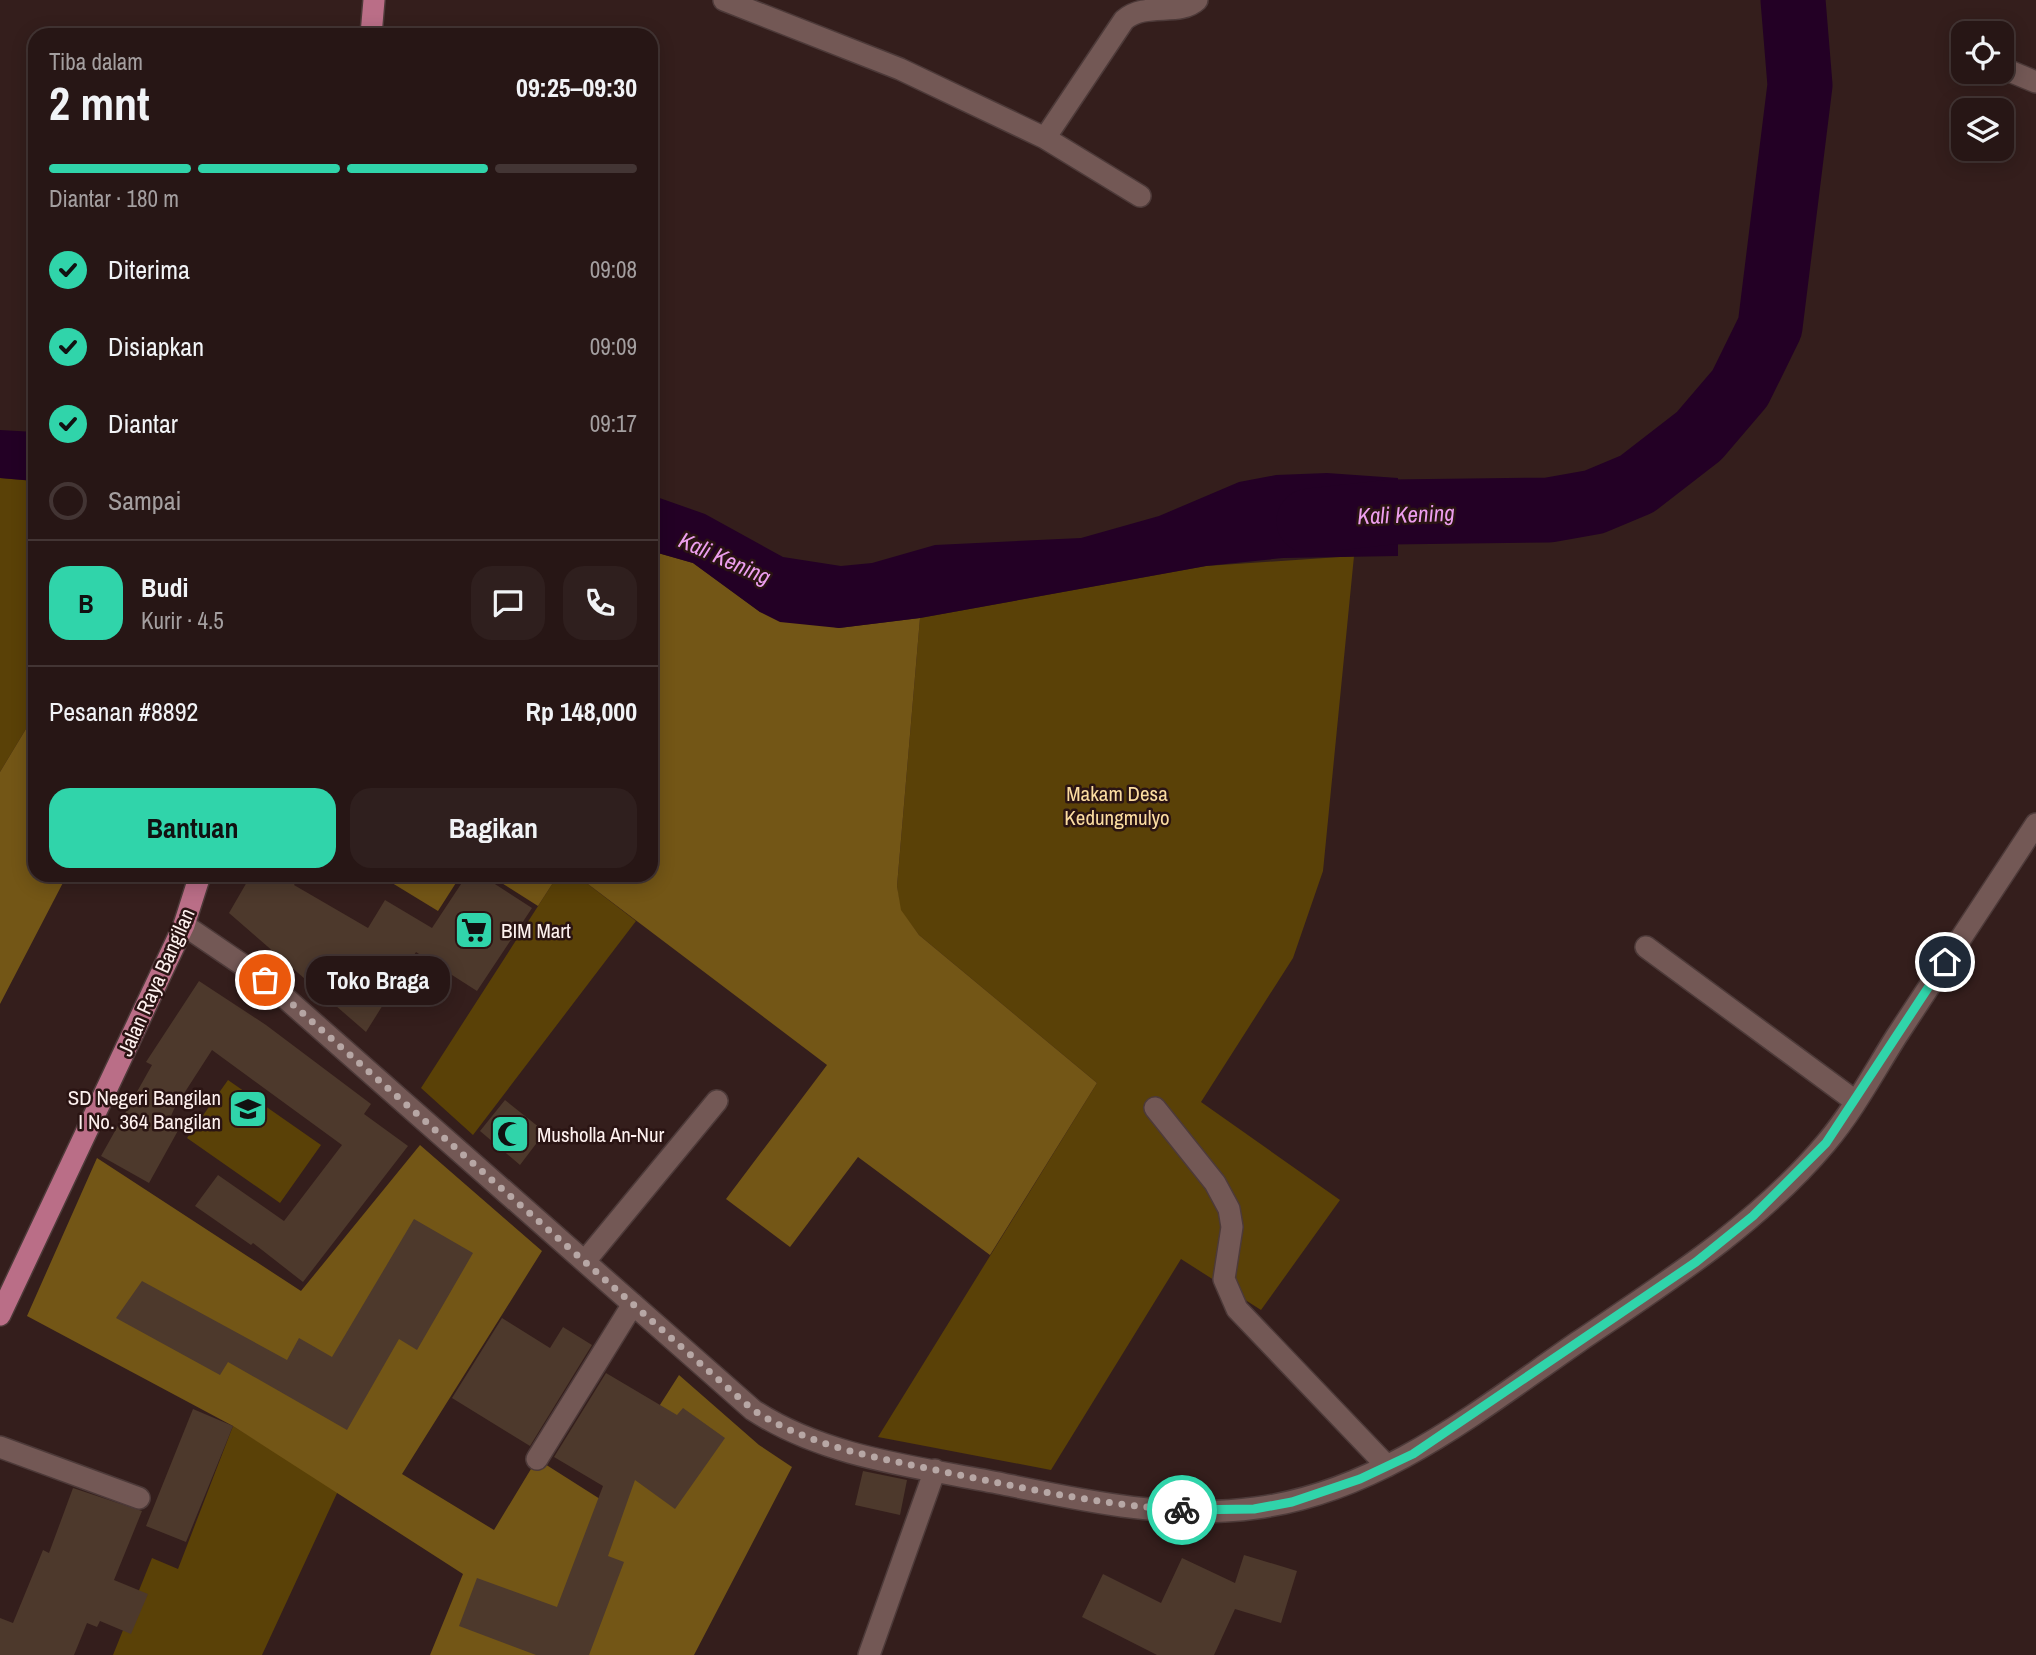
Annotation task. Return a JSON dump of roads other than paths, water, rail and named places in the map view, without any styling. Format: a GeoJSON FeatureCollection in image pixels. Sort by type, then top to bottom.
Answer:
{"type":"FeatureCollection","features":[{"type":"Feature","properties":{"kind":"main road"},"geometry":{"type":"LineString","coordinates":[[371,28],[374,0]]}},
{"type":"Feature","properties":{"kind":"main road","name":"Jalan Raya Bangilan"},"geometry":{"type":"LineString","coordinates":[[0,1315],[184,925],[198,882]]}},
{"type":"Feature","properties":{"kind":"street"},"geometry":{"type":"LineString","coordinates":[[724,0],[900,69],[1045,138],[1140,196]]}},
{"type":"Feature","properties":{"kind":"street"},"geometry":{"type":"LineString","coordinates":[[1045,138],[1124,20],[1134,11],[1178,7],[1197,0]]}},
{"type":"Feature","properties":{"kind":"street"},"geometry":{"type":"LineString","coordinates":[[2014,73],[2036,82]]}},
{"type":"Feature","properties":{"kind":"street"},"geometry":{"type":"LineString","coordinates":[[184,925],[265,980],[753,1410],[774,1423],[823,1444],[936,1470],[1083,1500],[1208,1512],[1292,1502],[1321,1494],[1413,1454],[1696,1262],[1753,1216],[1817,1152],[1855,1101],[2036,824]]}},
{"type":"Feature","properties":{"kind":"street"},"geometry":{"type":"LineString","coordinates":[[1646,947],[1855,1101]]}},
{"type":"Feature","properties":{"kind":"street"},"geometry":{"type":"LineString","coordinates":[[585,1261],[717,1101]]}},
{"type":"Feature","properties":{"kind":"street"},"geometry":{"type":"LineString","coordinates":[[1155,1108],[1214,1183],[1229,1209],[1232,1227],[1224,1279],[1237,1309],[1387,1466]]}},
{"type":"Feature","properties":{"kind":"street"},"geometry":{"type":"LineString","coordinates":[[537,1460],[633,1304]]}},
{"type":"Feature","properties":{"kind":"street"},"geometry":{"type":"LineString","coordinates":[[0,1447],[139,1498]]}},
{"type":"Feature","properties":{"kind":"street"},"geometry":{"type":"LineString","coordinates":[[869,1655],[936,1470]]}},
{"type":"Feature","properties":{"kind":"water"},"geometry":{"type":"Polygon","coordinates":[[[0,430],[28,432],[28,480],[0,478],[0,430]]]}},
{"type":"Feature","properties":{"kind":"water"},"geometry":{"type":"Polygon","coordinates":[[[1327,473],[1398,478],[1398,556],[1283,558],[1206,566],[920,618],[839,628],[780,622],[760,612],[693,563],[658,553],[658,497],[705,514],[783,557],[841,566],[872,563],[935,545],[1081,538],[1159,516],[1239,482],[1276,475],[1327,473]]]}},
{"type":"Feature","properties":{"kind":"waterway","name":"Kali Kening"},"geometry":{"type":"LineString","coordinates":[[1309,521],[1391,512],[1549,510],[1594,502],[1637,484],[1699,436],[1740,388],[1770,327],[1800,85],[1793,0]]}},
{"type":"Feature","properties":{"kind":"place","name":"BIM Mart"},"geometry":{"type":"Point","coordinates":[474,930]}},
{"type":"Feature","properties":{"kind":"place","name":"Toko Braga"},"geometry":{"type":"Point","coordinates":[265,980]}},
{"type":"Feature","properties":{"kind":"place","name":"SD Negeri Bangilan I No. 364 Bangilan"},"geometry":{"type":"Point","coordinates":[248,1109]}},
{"type":"Feature","properties":{"kind":"place","name":"Musholla An-Nur"},"geometry":{"type":"Point","coordinates":[510,1134]}},
{"type":"Feature","properties":{"kind":"park label","name":"Makam Desa Kedungmulyo"},"geometry":{"type":"Point","coordinates":[1117,805]}}]}
